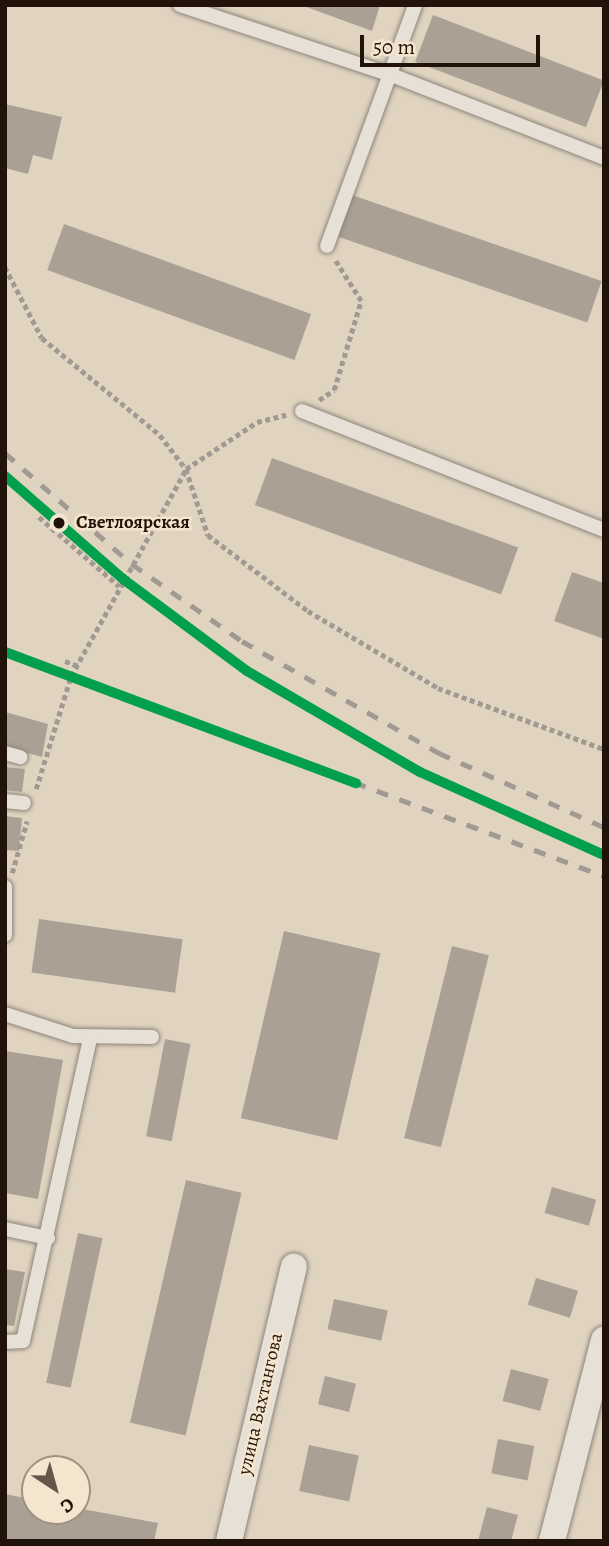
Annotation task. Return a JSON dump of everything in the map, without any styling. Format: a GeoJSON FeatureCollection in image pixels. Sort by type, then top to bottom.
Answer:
{"type":"FeatureCollection","features":[{"type":"Feature","properties":{"kind":"street","name":"улица Вахтангова"},"geometry":{"type":"LineString","coordinates":[[229,1541],[293,1267]]}},
{"type":"Feature","properties":{"kind":"street"},"geometry":{"type":"LineString","coordinates":[[552,1541],[604,1340]]}},
{"type":"Feature","properties":{"kind":"lane"},"geometry":{"type":"LineString","coordinates":[[180,5],[389,74],[604,158]]}},
{"type":"Feature","properties":{"kind":"lane"},"geometry":{"type":"LineString","coordinates":[[327,246],[415,5]]}},
{"type":"Feature","properties":{"kind":"lane"},"geometry":{"type":"LineString","coordinates":[[302,411],[604,530]]}},
{"type":"Feature","properties":{"kind":"lane"},"geometry":{"type":"LineString","coordinates":[[5,753],[20,757]]}},
{"type":"Feature","properties":{"kind":"lane"},"geometry":{"type":"LineString","coordinates":[[5,801],[29,805]]}},
{"type":"Feature","properties":{"kind":"lane"},"geometry":{"type":"LineString","coordinates":[[5,934],[7,887]]}},
{"type":"Feature","properties":{"kind":"lane"},"geometry":{"type":"LineString","coordinates":[[5,1014],[90,1038],[152,1037]]}},
{"type":"Feature","properties":{"kind":"lane"},"geometry":{"type":"LineString","coordinates":[[5,1342],[23,1341],[48,1238],[90,1038]]}},
{"type":"Feature","properties":{"kind":"lane"},"geometry":{"type":"LineString","coordinates":[[5,1228],[48,1238]]}},
{"type":"Feature","properties":{"kind":"path"},"geometry":{"type":"LineString","coordinates":[[7,887],[58,710],[119,586],[186,469],[257,422],[302,411],[334,390],[361,301],[327,246]]}},
{"type":"Feature","properties":{"kind":"path"},"geometry":{"type":"LineString","coordinates":[[5,267],[42,338],[160,435],[186,469],[208,535],[308,611],[438,688],[604,750]]}},
{"type":"Feature","properties":{"kind":"path"},"geometry":{"type":"LineString","coordinates":[[39,517],[119,586]]}},
{"type":"Feature","properties":{"kind":"path"},"geometry":{"type":"LineString","coordinates":[[65,661],[79,666]]}},
{"type":"Feature","properties":{"kind":"building"},"geometry":{"type":"Polygon","coordinates":[[[301,5],[380,5],[372,31],[301,5]]]}},
{"type":"Feature","properties":{"kind":"building"},"geometry":{"type":"Polygon","coordinates":[[[433,15],[604,81],[586,127],[415,62],[433,15]]]}},
{"type":"Feature","properties":{"kind":"building"},"geometry":{"type":"Polygon","coordinates":[[[5,104],[62,117],[52,160],[33,155],[28,174],[5,168],[5,104]]]}},
{"type":"Feature","properties":{"kind":"building"},"geometry":{"type":"Polygon","coordinates":[[[352,195],[602,281],[587,323],[338,237],[352,195]]]}},
{"type":"Feature","properties":{"kind":"building"},"geometry":{"type":"Polygon","coordinates":[[[64,224],[311,314],[294,360],[47,270],[64,224]]]}},
{"type":"Feature","properties":{"kind":"building"},"geometry":{"type":"Polygon","coordinates":[[[272,458],[518,548],[501,595],[255,505],[272,458]]]}},
{"type":"Feature","properties":{"kind":"building"},"geometry":{"type":"Polygon","coordinates":[[[572,572],[604,583],[604,639],[554,621],[572,572]]]}},
{"type":"Feature","properties":{"kind":"building"},"geometry":{"type":"Polygon","coordinates":[[[5,712],[48,724],[42,757],[5,747],[5,712]]]}},
{"type":"Feature","properties":{"kind":"building"},"geometry":{"type":"Polygon","coordinates":[[[5,767],[25,769],[22,792],[5,790],[5,767]]]}},
{"type":"Feature","properties":{"kind":"building"},"geometry":{"type":"Polygon","coordinates":[[[5,816],[22,818],[19,851],[5,850],[5,816]]]}},
{"type":"Feature","properties":{"kind":"building"},"geometry":{"type":"Polygon","coordinates":[[[39,919],[183,939],[175,993],[31,972],[39,919]]]}},
{"type":"Feature","properties":{"kind":"building"},"geometry":{"type":"Polygon","coordinates":[[[284,931],[380,953],[337,1140],[241,1118],[284,931]]]}},
{"type":"Feature","properties":{"kind":"building"},"geometry":{"type":"Polygon","coordinates":[[[452,946],[489,955],[441,1147],[404,1138],[452,946]]]}},
{"type":"Feature","properties":{"kind":"building"},"geometry":{"type":"Polygon","coordinates":[[[165,1039],[191,1044],[172,1141],[146,1136],[165,1039]]]}},
{"type":"Feature","properties":{"kind":"building"},"geometry":{"type":"Polygon","coordinates":[[[5,1051],[63,1060],[38,1199],[5,1193],[5,1051]]]}},
{"type":"Feature","properties":{"kind":"building"},"geometry":{"type":"Polygon","coordinates":[[[186,1180],[242,1193],[186,1435],[130,1423],[186,1180]]]}},
{"type":"Feature","properties":{"kind":"building"},"geometry":{"type":"Polygon","coordinates":[[[552,1187],[596,1200],[589,1226],[545,1213],[552,1187]]]}},
{"type":"Feature","properties":{"kind":"building"},"geometry":{"type":"Polygon","coordinates":[[[78,1233],[102,1238],[71,1388],[46,1383],[78,1233]]]}},
{"type":"Feature","properties":{"kind":"building"},"geometry":{"type":"Polygon","coordinates":[[[5,1269],[25,1272],[14,1326],[5,1325],[5,1269]]]}},
{"type":"Feature","properties":{"kind":"building"},"geometry":{"type":"Polygon","coordinates":[[[536,1278],[578,1291],[570,1318],[528,1305],[536,1278]]]}},
{"type":"Feature","properties":{"kind":"building"},"geometry":{"type":"Polygon","coordinates":[[[334,1299],[388,1310],[381,1341],[328,1329],[334,1299]]]}},
{"type":"Feature","properties":{"kind":"building"},"geometry":{"type":"Polygon","coordinates":[[[511,1369],[549,1379],[540,1411],[502,1401],[511,1369]]]}},
{"type":"Feature","properties":{"kind":"building"},"geometry":{"type":"Polygon","coordinates":[[[325,1376],[356,1384],[349,1412],[318,1404],[325,1376]]]}},
{"type":"Feature","properties":{"kind":"building"},"geometry":{"type":"Polygon","coordinates":[[[498,1439],[534,1446],[528,1480],[491,1473],[498,1439]]]}},
{"type":"Feature","properties":{"kind":"building"},"geometry":{"type":"Polygon","coordinates":[[[309,1445],[359,1456],[349,1502],[299,1491],[309,1445]]]}},
{"type":"Feature","properties":{"kind":"building"},"geometry":{"type":"Polygon","coordinates":[[[5,1494],[21,1497],[21,1525],[91,1525],[91,1511],[158,1523],[154,1541],[5,1541],[5,1494]]]}},
{"type":"Feature","properties":{"kind":"building"},"geometry":{"type":"Polygon","coordinates":[[[487,1507],[518,1515],[511,1541],[478,1541],[487,1507]]]}},
{"type":"Feature","properties":{"kind":"railway"},"geometry":{"type":"LineString","coordinates":[[5,453],[132,564],[242,641],[439,753],[604,827]]}},
{"type":"Feature","properties":{"kind":"railway"},"geometry":{"type":"LineString","coordinates":[[242,740],[604,876]]}},
{"type":"Feature","properties":{"kind":"transit line"},"geometry":{"type":"LineString","coordinates":[[5,476],[123,579],[247,671],[420,772],[604,855]]}},
{"type":"Feature","properties":{"kind":"transit line"},"geometry":{"type":"LineString","coordinates":[[5,652],[356,783]]}},
{"type":"Feature","properties":{"kind":"place","name":"Светлоярская"},"geometry":{"type":"Point","coordinates":[59,523]}}]}
